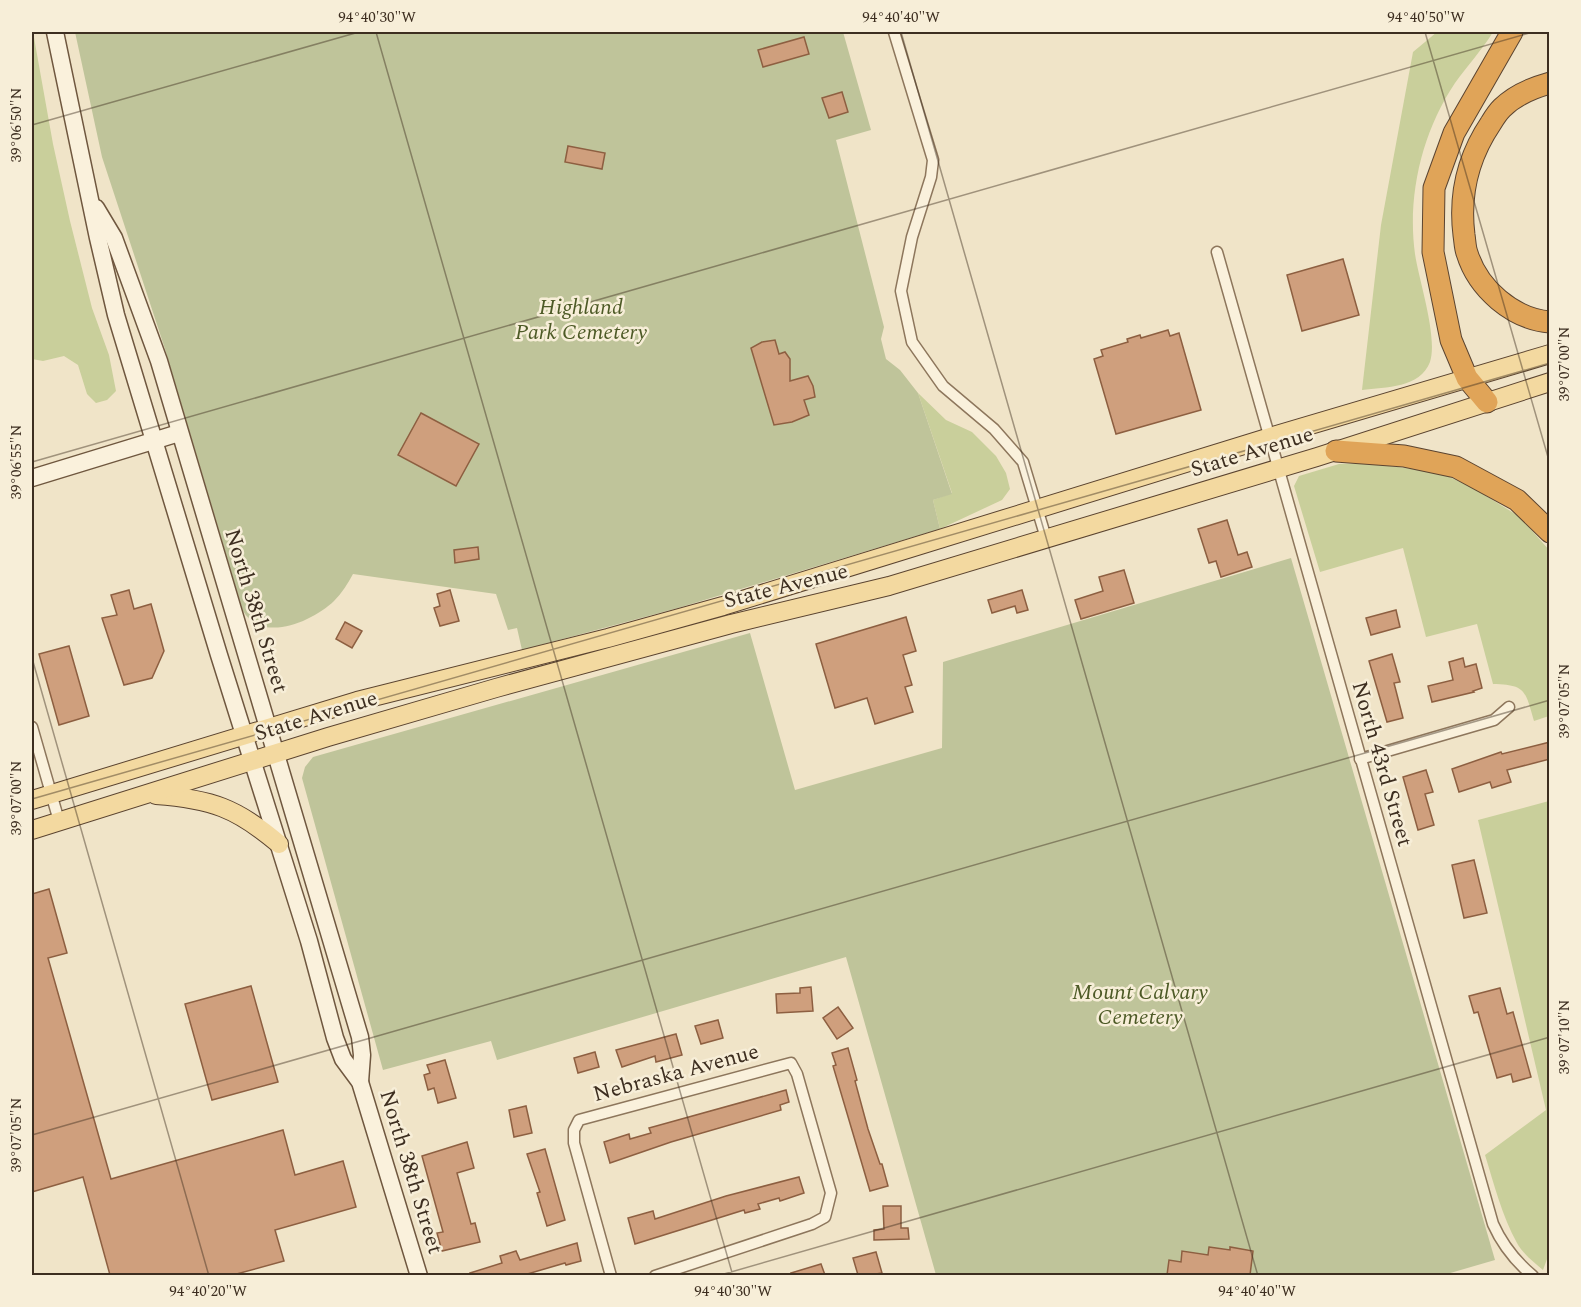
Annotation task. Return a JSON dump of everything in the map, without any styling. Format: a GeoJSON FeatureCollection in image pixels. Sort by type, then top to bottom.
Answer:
{"type":"FeatureCollection","features":[{"type":"Feature","properties":{"kind":"highway"},"geometry":{"type":"LineString","coordinates":[[1488,402],[1467,378],[1451,340],[1433,252],[1434,188],[1454,133],[1512,32]]}},
{"type":"Feature","properties":{"kind":"highway"},"geometry":{"type":"LineString","coordinates":[[1550,83],[1529,88],[1501,108],[1482,136],[1467,170],[1462,214],[1467,253],[1484,285],[1504,306],[1535,321],[1550,322]]}},
{"type":"Feature","properties":{"kind":"highway"},"geometry":{"type":"LineString","coordinates":[[1336,451],[1404,456],[1456,467],[1517,500],[1550,532]]}},
{"type":"Feature","properties":{"kind":"main road","name":"North 38th Street"},"geometry":{"type":"LineString","coordinates":[[55,32],[116,315],[309,940],[335,1038],[343,1059],[360,1082],[419,1275]]}},
{"type":"Feature","properties":{"kind":"main road","name":"North 38th Street"},"geometry":{"type":"LineString","coordinates":[[89,197],[114,238],[159,361],[360,1037],[362,1055],[360,1082]]}},
{"type":"Feature","properties":{"kind":"main road","name":"State Avenue"},"geometry":{"type":"LineString","coordinates":[[32,800],[357,701],[608,638],[723,606],[1270,437],[1550,354]]}},
{"type":"Feature","properties":{"kind":"main road","name":"State Avenue"},"geometry":{"type":"LineString","coordinates":[[32,830],[253,760],[485,691],[731,624],[890,586],[1279,469],[1550,382]]}},
{"type":"Feature","properties":{"kind":"main road"},"geometry":{"type":"LineString","coordinates":[[32,478],[179,433]]}},
{"type":"Feature","properties":{"kind":"main road"},"geometry":{"type":"LineString","coordinates":[[145,794],[203,800],[224,807],[257,825],[279,844]]}},
{"type":"Feature","properties":{"kind":"street"},"geometry":{"type":"LineString","coordinates":[[894,32],[933,160],[931,177],[912,237],[901,291],[912,342],[943,386],[994,429],[1023,462],[1046,538]]}},
{"type":"Feature","properties":{"kind":"street","name":"North 43rd Street"},"geometry":{"type":"LineString","coordinates":[[1217,252],[1493,1224],[1500,1240],[1513,1257],[1533,1275]]}},
{"type":"Feature","properties":{"kind":"street"},"geometry":{"type":"LineString","coordinates":[[1360,759],[1494,720],[1509,707]]}},
{"type":"Feature","properties":{"kind":"street"},"geometry":{"type":"LineString","coordinates":[[32,727],[59,821]]}},
{"type":"Feature","properties":{"kind":"street","name":"Nebraska Avenue"},"geometry":{"type":"LineString","coordinates":[[611,1275],[574,1143],[575,1125],[579,1120],[791,1063],[797,1074],[831,1193],[825,1217],[812,1224],[655,1275]]}},
{"type":"Feature","properties":{"kind":"green space"},"geometry":{"type":"Polygon","coordinates":[[[32,32],[70,221],[92,308],[109,355],[116,391],[107,400],[96,403],[87,394],[78,365],[64,356],[43,361],[32,359],[32,32]]]}},
{"type":"Feature","properties":{"kind":"green space","name":"Highland Park Cemetery"},"geometry":{"type":"Polygon","coordinates":[[[75,32],[843,32],[871,130],[836,140],[884,327],[881,339],[886,359],[900,370],[918,393],[952,494],[933,500],[940,529],[678,608],[522,650],[517,628],[508,630],[496,594],[353,574],[334,601],[314,616],[288,626],[275,628],[252,621],[243,611],[165,349],[102,157],[75,32]]]}},
{"type":"Feature","properties":{"kind":"green space"},"geometry":{"type":"Polygon","coordinates":[[[1437,32],[1493,32],[1443,102],[1426,143],[1415,187],[1413,232],[1415,254],[1432,338],[1430,362],[1419,377],[1401,385],[1362,390],[1381,225],[1413,52],[1437,32]]]}},
{"type":"Feature","properties":{"kind":"green space"},"geometry":{"type":"Polygon","coordinates":[[[918,393],[946,420],[972,432],[996,456],[1006,473],[1010,489],[1002,500],[940,529],[933,500],[952,493],[918,393]]]}},
{"type":"Feature","properties":{"kind":"green space"},"geometry":{"type":"Polygon","coordinates":[[[1369,463],[1441,473],[1475,489],[1520,517],[1549,550],[1549,716],[1534,721],[1526,696],[1522,691],[1512,686],[1493,684],[1477,624],[1426,637],[1403,548],[1320,572],[1294,486],[1299,476],[1339,464],[1369,463]]]}},
{"type":"Feature","properties":{"kind":"green space","name":"Mount Calvary Cemetery"},"geometry":{"type":"Polygon","coordinates":[[[1291,558],[1495,1260],[1440,1276],[936,1275],[846,957],[497,1060],[491,1041],[383,1070],[302,778],[305,767],[313,757],[750,633],[795,790],[942,748],[943,662],[1291,558]]]}},
{"type":"Feature","properties":{"kind":"green space"},"geometry":{"type":"Polygon","coordinates":[[[1549,801],[1550,1251],[1543,1270],[1522,1251],[1517,1243],[1499,1200],[1485,1155],[1546,1110],[1478,820],[1549,801]]]}},
{"type":"Feature","properties":{"kind":"building"},"geometry":{"type":"Polygon","coordinates":[[[804,37],[809,54],[763,67],[758,50],[804,37]]]}},
{"type":"Feature","properties":{"kind":"building"},"geometry":{"type":"Polygon","coordinates":[[[842,92],[848,112],[829,118],[822,98],[842,92]]]}},
{"type":"Feature","properties":{"kind":"building"},"geometry":{"type":"Polygon","coordinates":[[[568,146],[605,153],[602,169],[565,162],[568,146]]]}},
{"type":"Feature","properties":{"kind":"building"},"geometry":{"type":"Polygon","coordinates":[[[1343,259],[1359,315],[1302,331],[1287,275],[1343,259]]]}},
{"type":"Feature","properties":{"kind":"building"},"geometry":{"type":"Polygon","coordinates":[[[1168,330],[1170,336],[1179,333],[1201,410],[1116,434],[1094,359],[1103,356],[1101,350],[1128,342],[1127,339],[1140,335],[1141,338],[1168,330]]]}},
{"type":"Feature","properties":{"kind":"building"},"geometry":{"type":"Polygon","coordinates":[[[775,340],[779,354],[785,352],[790,359],[790,381],[808,376],[815,397],[804,400],[809,415],[792,422],[774,425],[751,348],[762,342],[775,340]]]}},
{"type":"Feature","properties":{"kind":"building"},"geometry":{"type":"Polygon","coordinates":[[[421,413],[479,444],[456,486],[398,455],[421,413]]]}},
{"type":"Feature","properties":{"kind":"building"},"geometry":{"type":"Polygon","coordinates":[[[1227,520],[1238,555],[1247,552],[1252,567],[1221,577],[1216,561],[1209,563],[1198,529],[1227,520]]]}},
{"type":"Feature","properties":{"kind":"building"},"geometry":{"type":"Polygon","coordinates":[[[478,547],[479,559],[455,563],[454,550],[478,547]]]}},
{"type":"Feature","properties":{"kind":"building"},"geometry":{"type":"Polygon","coordinates":[[[1124,570],[1134,603],[1081,619],[1075,600],[1103,591],[1099,577],[1124,570]]]}},
{"type":"Feature","properties":{"kind":"building"},"geometry":{"type":"Polygon","coordinates":[[[129,590],[134,609],[151,604],[164,651],[152,678],[124,685],[102,618],[117,615],[111,595],[129,590]]]}},
{"type":"Feature","properties":{"kind":"building"},"geometry":{"type":"Polygon","coordinates":[[[450,590],[459,621],[440,626],[434,608],[440,606],[437,594],[450,590]]]}},
{"type":"Feature","properties":{"kind":"building"},"geometry":{"type":"Polygon","coordinates":[[[1022,590],[1028,610],[1017,613],[1015,606],[992,613],[988,600],[1022,590]]]}},
{"type":"Feature","properties":{"kind":"building"},"geometry":{"type":"Polygon","coordinates":[[[1396,610],[1400,627],[1371,635],[1366,618],[1396,610]]]}},
{"type":"Feature","properties":{"kind":"building"},"geometry":{"type":"Polygon","coordinates":[[[906,617],[916,651],[903,655],[912,685],[905,687],[913,712],[875,724],[867,698],[835,708],[816,644],[906,617]]]}},
{"type":"Feature","properties":{"kind":"building"},"geometry":{"type":"Polygon","coordinates":[[[345,622],[362,631],[352,648],[336,639],[345,622]]]}},
{"type":"Feature","properties":{"kind":"building"},"geometry":{"type":"Polygon","coordinates":[[[69,646],[89,716],[59,725],[39,654],[69,646]]]}},
{"type":"Feature","properties":{"kind":"building"},"geometry":{"type":"Polygon","coordinates":[[[1392,654],[1400,682],[1394,683],[1403,718],[1387,722],[1369,661],[1392,654]]]}},
{"type":"Feature","properties":{"kind":"building"},"geometry":{"type":"Polygon","coordinates":[[[1463,658],[1465,667],[1476,664],[1482,688],[1432,702],[1428,686],[1453,680],[1449,662],[1463,658]]]}},
{"type":"Feature","properties":{"kind":"building"},"geometry":{"type":"Polygon","coordinates":[[[1550,742],[1550,759],[1507,770],[1511,782],[1492,788],[1490,782],[1459,792],[1452,769],[1501,752],[1502,754],[1550,742]]]}},
{"type":"Feature","properties":{"kind":"building"},"geometry":{"type":"Polygon","coordinates":[[[1426,770],[1433,792],[1425,794],[1434,825],[1418,830],[1403,777],[1426,770]]]}},
{"type":"Feature","properties":{"kind":"building"},"geometry":{"type":"Polygon","coordinates":[[[1474,860],[1487,913],[1464,918],[1452,865],[1474,860]]]}},
{"type":"Feature","properties":{"kind":"building"},"geometry":{"type":"Polygon","coordinates":[[[49,889],[67,953],[48,958],[111,1179],[283,1130],[295,1175],[343,1161],[356,1207],[275,1230],[284,1261],[233,1275],[110,1275],[83,1177],[32,1192],[32,894],[49,889]]]}},
{"type":"Feature","properties":{"kind":"building"},"geometry":{"type":"Polygon","coordinates":[[[251,986],[278,1082],[212,1100],[185,1004],[251,986]]]}},
{"type":"Feature","properties":{"kind":"building"},"geometry":{"type":"Polygon","coordinates":[[[811,987],[813,1011],[777,1013],[776,994],[800,993],[800,988],[811,987]]]}},
{"type":"Feature","properties":{"kind":"building"},"geometry":{"type":"Polygon","coordinates":[[[1500,988],[1507,1014],[1513,1012],[1531,1077],[1513,1082],[1511,1074],[1497,1078],[1478,1012],[1474,1013],[1469,996],[1500,988]]]}},
{"type":"Feature","properties":{"kind":"building"},"geometry":{"type":"Polygon","coordinates":[[[838,1007],[853,1028],[837,1039],[823,1018],[838,1007]]]}},
{"type":"Feature","properties":{"kind":"building"},"geometry":{"type":"Polygon","coordinates":[[[718,1020],[723,1038],[701,1044],[695,1026],[718,1020]]]}},
{"type":"Feature","properties":{"kind":"building"},"geometry":{"type":"Polygon","coordinates":[[[676,1034],[682,1055],[656,1062],[655,1056],[622,1067],[616,1050],[676,1034]]]}},
{"type":"Feature","properties":{"kind":"building"},"geometry":{"type":"Polygon","coordinates":[[[848,1048],[868,1129],[888,1186],[870,1191],[833,1066],[836,1065],[832,1053],[848,1048]]]}},
{"type":"Feature","properties":{"kind":"building"},"geometry":{"type":"Polygon","coordinates":[[[595,1052],[599,1067],[578,1073],[574,1058],[595,1052]]]}},
{"type":"Feature","properties":{"kind":"building"},"geometry":{"type":"Polygon","coordinates":[[[445,1060],[456,1098],[438,1103],[434,1088],[428,1090],[424,1075],[430,1073],[427,1065],[445,1060]]]}},
{"type":"Feature","properties":{"kind":"building"},"geometry":{"type":"Polygon","coordinates":[[[786,1090],[789,1102],[780,1105],[781,1110],[671,1142],[610,1163],[604,1142],[629,1134],[630,1139],[651,1133],[649,1128],[786,1090]]]}},
{"type":"Feature","properties":{"kind":"building"},"geometry":{"type":"Polygon","coordinates":[[[526,1106],[532,1133],[514,1137],[509,1110],[526,1106]]]}},
{"type":"Feature","properties":{"kind":"building"},"geometry":{"type":"Polygon","coordinates":[[[467,1142],[474,1168],[457,1173],[471,1224],[475,1223],[480,1242],[442,1251],[437,1233],[443,1232],[422,1156],[467,1142]]]}},
{"type":"Feature","properties":{"kind":"building"},"geometry":{"type":"Polygon","coordinates":[[[545,1149],[565,1220],[547,1226],[537,1193],[540,1192],[527,1154],[545,1149]]]}},
{"type":"Feature","properties":{"kind":"building"},"geometry":{"type":"Polygon","coordinates":[[[799,1177],[804,1193],[780,1201],[779,1198],[758,1204],[760,1209],[745,1213],[744,1210],[635,1244],[628,1218],[653,1211],[655,1219],[726,1196],[799,1177]]]}},
{"type":"Feature","properties":{"kind":"building"},"geometry":{"type":"Polygon","coordinates":[[[883,1206],[901,1206],[901,1228],[908,1228],[909,1239],[874,1240],[874,1230],[884,1229],[883,1206]]]}},
{"type":"Feature","properties":{"kind":"building"},"geometry":{"type":"Polygon","coordinates":[[[577,1243],[581,1261],[566,1265],[565,1263],[524,1275],[471,1275],[470,1273],[502,1263],[500,1256],[516,1251],[520,1260],[577,1243]]]}},
{"type":"Feature","properties":{"kind":"building"},"geometry":{"type":"Polygon","coordinates":[[[1209,1247],[1230,1250],[1230,1247],[1253,1251],[1250,1275],[1167,1275],[1169,1260],[1181,1262],[1182,1251],[1208,1255],[1209,1247]]]}},
{"type":"Feature","properties":{"kind":"building"},"geometry":{"type":"Polygon","coordinates":[[[876,1252],[882,1273],[858,1275],[853,1258],[876,1252]]]}},
{"type":"Feature","properties":{"kind":"building"},"geometry":{"type":"Polygon","coordinates":[[[821,1264],[825,1275],[792,1275],[791,1273],[821,1264]]]}}]}
